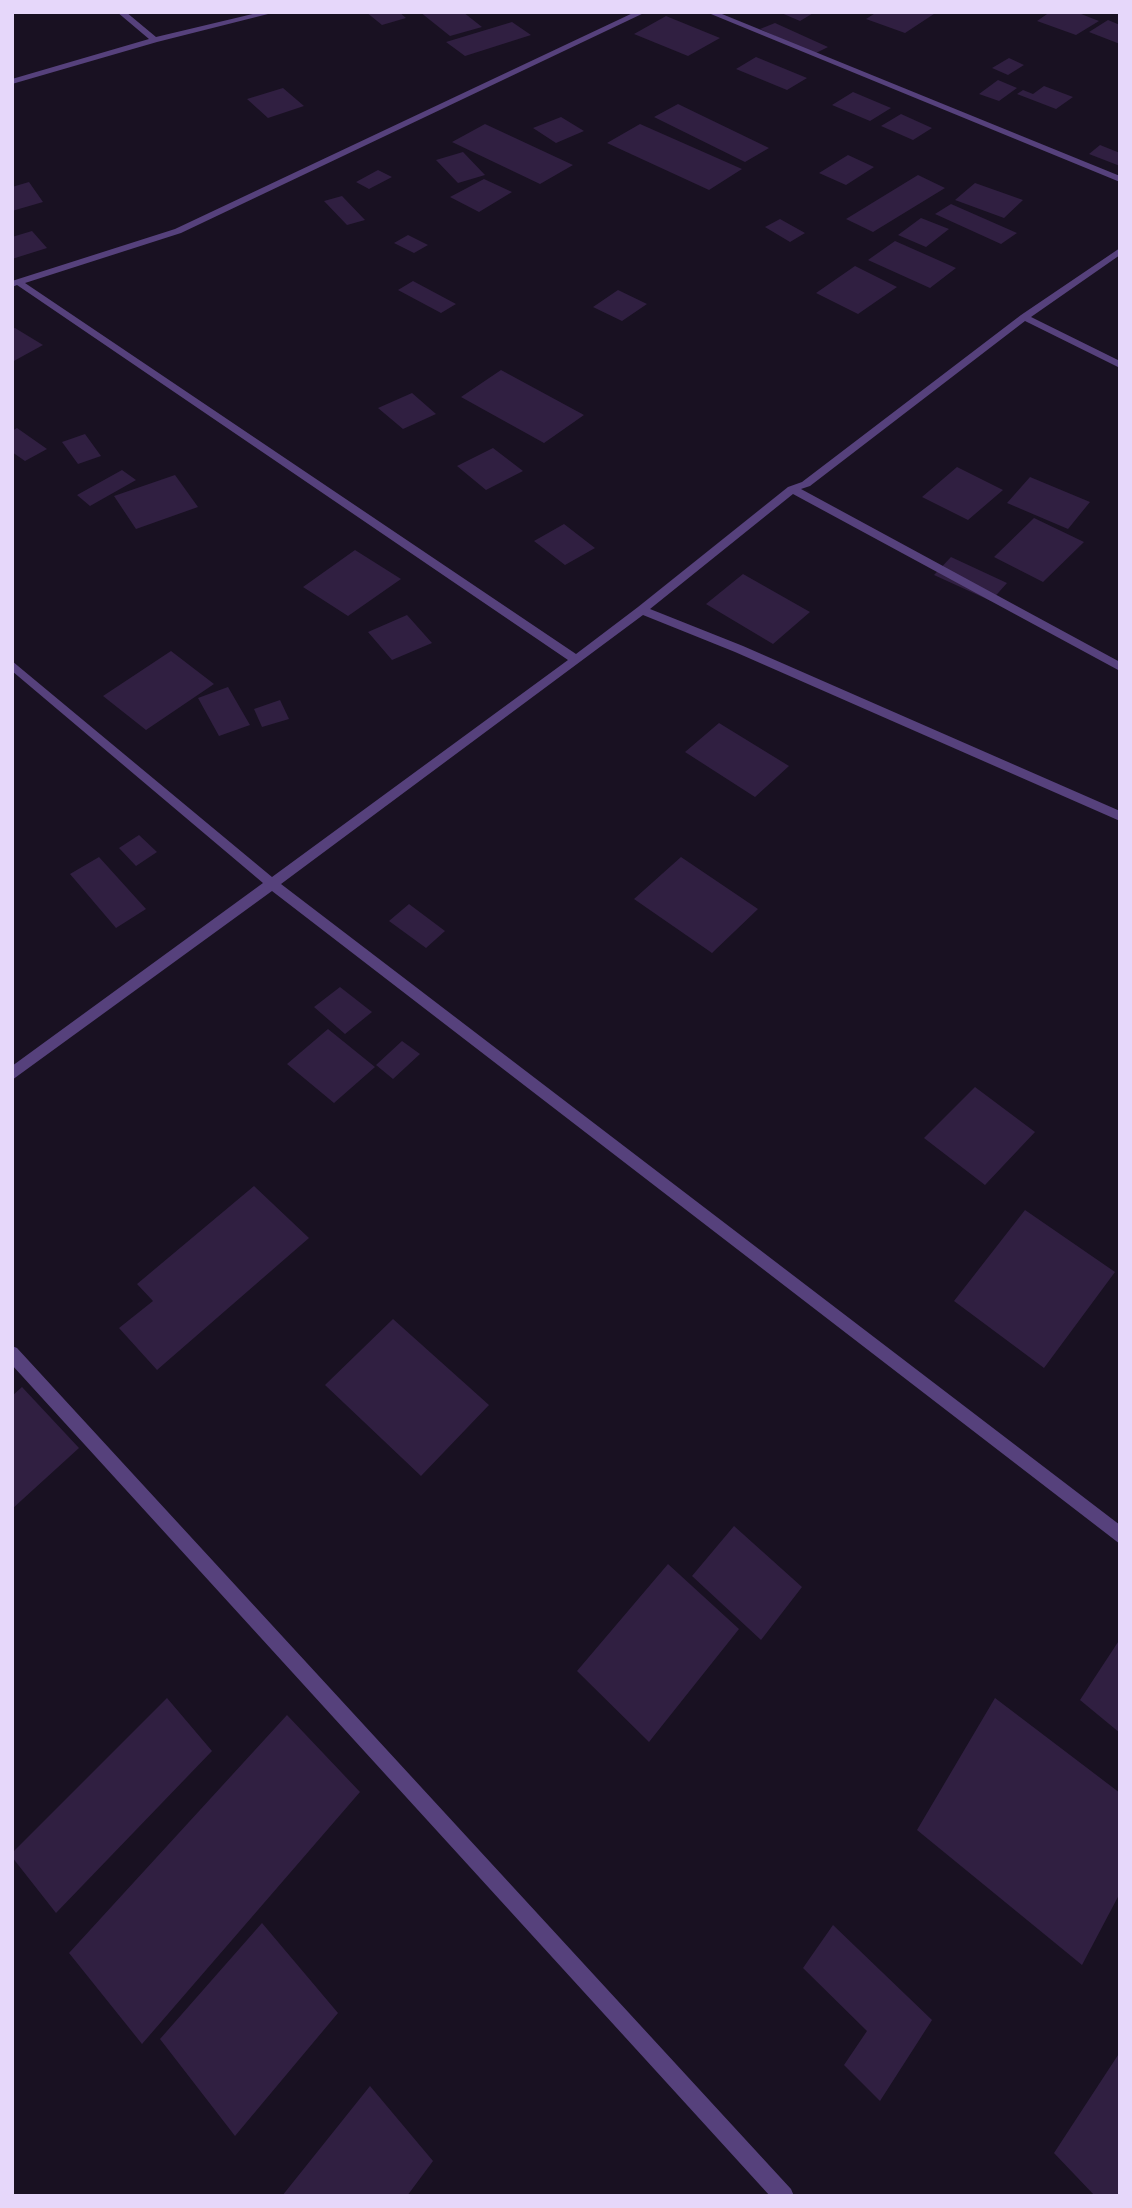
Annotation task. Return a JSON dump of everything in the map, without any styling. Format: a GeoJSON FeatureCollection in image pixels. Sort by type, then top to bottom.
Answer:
{"type":"FeatureCollection","features":[{"type":"Feature","properties":{"kind":"street"},"geometry":{"type":"LineString","coordinates":[[121,12],[155,40]]}},
{"type":"Feature","properties":{"kind":"street"},"geometry":{"type":"LineString","coordinates":[[12,82],[155,40],[271,12]]}},
{"type":"Feature","properties":{"kind":"street"},"geometry":{"type":"LineString","coordinates":[[15,283],[178,231],[642,12]]}},
{"type":"Feature","properties":{"kind":"street"},"geometry":{"type":"LineString","coordinates":[[710,12],[1120,179]]}},
{"type":"Feature","properties":{"kind":"street"},"geometry":{"type":"LineString","coordinates":[[12,1074],[642,610],[792,489],[806,484],[1024,317],[1120,251]]}},
{"type":"Feature","properties":{"kind":"street"},"geometry":{"type":"LineString","coordinates":[[15,283],[575,659]]}},
{"type":"Feature","properties":{"kind":"street"},"geometry":{"type":"LineString","coordinates":[[1024,317],[1120,365]]}},
{"type":"Feature","properties":{"kind":"street"},"geometry":{"type":"LineString","coordinates":[[792,489],[1120,667]]}},
{"type":"Feature","properties":{"kind":"street"},"geometry":{"type":"LineString","coordinates":[[642,610],[739,649],[1120,816]]}},
{"type":"Feature","properties":{"kind":"street"},"geometry":{"type":"LineString","coordinates":[[12,665],[272,884],[1120,1536]]}},
{"type":"Feature","properties":{"kind":"street"},"geometry":{"type":"LineString","coordinates":[[12,1353],[784,2196]]}},
{"type":"Feature","properties":{"kind":"building"},"geometry":{"type":"Polygon","coordinates":[[[366,12],[399,12],[406,18],[382,25],[366,12]]]}},
{"type":"Feature","properties":{"kind":"building"},"geometry":{"type":"Polygon","coordinates":[[[420,12],[463,12],[482,27],[450,36],[420,12]]]}},
{"type":"Feature","properties":{"kind":"building"},"geometry":{"type":"Polygon","coordinates":[[[779,12],[815,12],[800,21],[779,12]]]}},
{"type":"Feature","properties":{"kind":"building"},"geometry":{"type":"Polygon","coordinates":[[[877,12],[937,12],[905,33],[866,19],[877,12]]]}},
{"type":"Feature","properties":{"kind":"building"},"geometry":{"type":"Polygon","coordinates":[[[1050,12],[1076,12],[1099,21],[1076,35],[1037,21],[1050,12]]]}},
{"type":"Feature","properties":{"kind":"building"},"geometry":{"type":"Polygon","coordinates":[[[666,16],[720,38],[688,56],[634,34],[666,16]]]}},
{"type":"Feature","properties":{"kind":"building"},"geometry":{"type":"Polygon","coordinates":[[[1108,20],[1120,25],[1120,44],[1089,32],[1108,20]]]}},
{"type":"Feature","properties":{"kind":"building"},"geometry":{"type":"Polygon","coordinates":[[[512,22],[531,35],[465,56],[446,42],[512,22]]]}},
{"type":"Feature","properties":{"kind":"building"},"geometry":{"type":"Polygon","coordinates":[[[775,23],[828,47],[814,54],[760,29],[775,23]]]}},
{"type":"Feature","properties":{"kind":"building"},"geometry":{"type":"Polygon","coordinates":[[[756,57],[807,78],[787,90],[736,69],[756,57]]]}},
{"type":"Feature","properties":{"kind":"building"},"geometry":{"type":"Polygon","coordinates":[[[1009,58],[1024,65],[1008,75],[992,68],[1009,58]]]}},
{"type":"Feature","properties":{"kind":"building"},"geometry":{"type":"Polygon","coordinates":[[[998,80],[1017,88],[999,101],[979,94],[998,80]]]}},
{"type":"Feature","properties":{"kind":"building"},"geometry":{"type":"Polygon","coordinates":[[[1044,86],[1073,97],[1056,109],[1017,94],[1023,90],[1033,94],[1044,86]]]}},
{"type":"Feature","properties":{"kind":"building"},"geometry":{"type":"Polygon","coordinates":[[[283,88],[304,106],[268,118],[247,99],[283,88]]]}},
{"type":"Feature","properties":{"kind":"building"},"geometry":{"type":"Polygon","coordinates":[[[853,92],[891,108],[870,121],[832,105],[853,92]]]}},
{"type":"Feature","properties":{"kind":"building"},"geometry":{"type":"Polygon","coordinates":[[[678,104],[769,148],[745,162],[654,117],[678,104]]]}},
{"type":"Feature","properties":{"kind":"building"},"geometry":{"type":"Polygon","coordinates":[[[901,114],[932,128],[913,140],[881,126],[901,114]]]}},
{"type":"Feature","properties":{"kind":"building"},"geometry":{"type":"Polygon","coordinates":[[[561,117],[584,131],[556,143],[533,128],[561,117]]]}},
{"type":"Feature","properties":{"kind":"building"},"geometry":{"type":"Polygon","coordinates":[[[485,124],[573,165],[540,184],[452,142],[485,124]]]}},
{"type":"Feature","properties":{"kind":"building"},"geometry":{"type":"Polygon","coordinates":[[[640,124],[742,169],[709,190],[607,143],[640,124]]]}},
{"type":"Feature","properties":{"kind":"building"},"geometry":{"type":"Polygon","coordinates":[[[1100,145],[1120,153],[1120,166],[1089,154],[1100,145]]]}},
{"type":"Feature","properties":{"kind":"building"},"geometry":{"type":"Polygon","coordinates":[[[463,152],[485,175],[458,183],[436,160],[463,152]]]}},
{"type":"Feature","properties":{"kind":"building"},"geometry":{"type":"Polygon","coordinates":[[[848,155],[874,167],[846,185],[819,173],[848,155]]]}},
{"type":"Feature","properties":{"kind":"building"},"geometry":{"type":"Polygon","coordinates":[[[378,170],[392,177],[369,189],[356,182],[378,170]]]}},
{"type":"Feature","properties":{"kind":"building"},"geometry":{"type":"Polygon","coordinates":[[[918,175],[945,188],[873,232],[846,219],[918,175]]]}},
{"type":"Feature","properties":{"kind":"building"},"geometry":{"type":"Polygon","coordinates":[[[484,179],[512,192],[479,212],[450,197],[484,179]]]}},
{"type":"Feature","properties":{"kind":"building"},"geometry":{"type":"Polygon","coordinates":[[[29,182],[43,202],[12,211],[12,187],[29,182]]]}},
{"type":"Feature","properties":{"kind":"building"},"geometry":{"type":"Polygon","coordinates":[[[975,183],[1023,200],[1004,218],[955,200],[975,183]]]}},
{"type":"Feature","properties":{"kind":"building"},"geometry":{"type":"Polygon","coordinates":[[[342,196],[365,220],[347,225],[324,201],[342,196]]]}},
{"type":"Feature","properties":{"kind":"building"},"geometry":{"type":"Polygon","coordinates":[[[951,204],[1017,233],[1001,244],[935,214],[951,204]]]}},
{"type":"Feature","properties":{"kind":"building"},"geometry":{"type":"Polygon","coordinates":[[[921,218],[949,229],[926,247],[898,235],[921,218]]]}},
{"type":"Feature","properties":{"kind":"building"},"geometry":{"type":"Polygon","coordinates":[[[780,219],[805,233],[790,242],[765,227],[780,219]]]}},
{"type":"Feature","properties":{"kind":"building"},"geometry":{"type":"Polygon","coordinates":[[[32,231],[47,248],[12,259],[12,237],[32,231]]]}},
{"type":"Feature","properties":{"kind":"building"},"geometry":{"type":"Polygon","coordinates":[[[408,235],[428,245],[414,253],[394,243],[408,235]]]}},
{"type":"Feature","properties":{"kind":"building"},"geometry":{"type":"Polygon","coordinates":[[[895,241],[956,268],[930,288],[868,260],[895,241]]]}},
{"type":"Feature","properties":{"kind":"building"},"geometry":{"type":"Polygon","coordinates":[[[855,266],[897,287],[858,314],[816,293],[855,266]]]}},
{"type":"Feature","properties":{"kind":"building"},"geometry":{"type":"Polygon","coordinates":[[[413,281],[456,304],[441,313],[398,290],[413,281]]]}},
{"type":"Feature","properties":{"kind":"building"},"geometry":{"type":"Polygon","coordinates":[[[618,290],[647,304],[622,321],[593,307],[618,290]]]}},
{"type":"Feature","properties":{"kind":"building"},"geometry":{"type":"Polygon","coordinates":[[[15,328],[43,345],[12,362],[12,329],[15,328]]]}},
{"type":"Feature","properties":{"kind":"building"},"geometry":{"type":"Polygon","coordinates":[[[501,370],[584,415],[544,443],[461,397],[501,370]]]}},
{"type":"Feature","properties":{"kind":"building"},"geometry":{"type":"Polygon","coordinates":[[[412,393],[436,414],[403,429],[378,408],[412,393]]]}},
{"type":"Feature","properties":{"kind":"building"},"geometry":{"type":"Polygon","coordinates":[[[17,428],[47,449],[25,461],[12,452],[12,431],[17,428]]]}},
{"type":"Feature","properties":{"kind":"building"},"geometry":{"type":"Polygon","coordinates":[[[85,434],[101,456],[78,464],[62,442],[85,434]]]}},
{"type":"Feature","properties":{"kind":"building"},"geometry":{"type":"Polygon","coordinates":[[[493,448],[523,471],[486,490],[457,466],[493,448]]]}},
{"type":"Feature","properties":{"kind":"building"},"geometry":{"type":"Polygon","coordinates":[[[957,467],[1003,490],[968,520],[922,497],[957,467]]]}},
{"type":"Feature","properties":{"kind":"building"},"geometry":{"type":"Polygon","coordinates":[[[122,470],[136,480],[90,506],[77,495],[122,470]]]}},
{"type":"Feature","properties":{"kind":"building"},"geometry":{"type":"Polygon","coordinates":[[[175,475],[198,507],[136,529],[114,496],[175,475]]]}},
{"type":"Feature","properties":{"kind":"building"},"geometry":{"type":"Polygon","coordinates":[[[1030,477],[1090,502],[1068,529],[1007,503],[1030,477]]]}},
{"type":"Feature","properties":{"kind":"building"},"geometry":{"type":"Polygon","coordinates":[[[1034,518],[1084,542],[1043,582],[994,557],[1034,518]]]}},
{"type":"Feature","properties":{"kind":"building"},"geometry":{"type":"Polygon","coordinates":[[[564,524],[595,548],[565,565],[534,541],[564,524]]]}},
{"type":"Feature","properties":{"kind":"building"},"geometry":{"type":"Polygon","coordinates":[[[355,550],[401,579],[348,616],[303,587],[355,550]]]}},
{"type":"Feature","properties":{"kind":"building"},"geometry":{"type":"Polygon","coordinates":[[[951,557],[1007,583],[991,601],[934,575],[951,557]]]}},
{"type":"Feature","properties":{"kind":"building"},"geometry":{"type":"Polygon","coordinates":[[[743,574],[810,612],[773,644],[706,604],[743,574]]]}},
{"type":"Feature","properties":{"kind":"building"},"geometry":{"type":"Polygon","coordinates":[[[407,615],[432,643],[392,660],[368,632],[407,615]]]}},
{"type":"Feature","properties":{"kind":"building"},"geometry":{"type":"Polygon","coordinates":[[[171,651],[214,684],[146,730],[103,696],[171,651]]]}},
{"type":"Feature","properties":{"kind":"building"},"geometry":{"type":"Polygon","coordinates":[[[228,687],[250,725],[219,736],[198,698],[228,687]]]}},
{"type":"Feature","properties":{"kind":"building"},"geometry":{"type":"Polygon","coordinates":[[[280,700],[289,719],[262,727],[254,709],[280,700]]]}},
{"type":"Feature","properties":{"kind":"building"},"geometry":{"type":"Polygon","coordinates":[[[719,723],[789,766],[755,797],[685,752],[719,723]]]}},
{"type":"Feature","properties":{"kind":"building"},"geometry":{"type":"Polygon","coordinates":[[[139,835],[157,852],[136,866],[119,848],[139,835]]]}},
{"type":"Feature","properties":{"kind":"building"},"geometry":{"type":"Polygon","coordinates":[[[99,857],[146,909],[116,928],[70,874],[99,857]]]}},
{"type":"Feature","properties":{"kind":"building"},"geometry":{"type":"Polygon","coordinates":[[[681,857],[758,909],[712,953],[634,899],[681,857]]]}},
{"type":"Feature","properties":{"kind":"building"},"geometry":{"type":"Polygon","coordinates":[[[409,904],[445,931],[426,948],[389,921],[409,904]]]}},
{"type":"Feature","properties":{"kind":"building"},"geometry":{"type":"Polygon","coordinates":[[[340,987],[372,1012],[345,1034],[314,1007],[340,987]]]}},
{"type":"Feature","properties":{"kind":"building"},"geometry":{"type":"Polygon","coordinates":[[[328,1029],[375,1067],[334,1103],[287,1064],[328,1029]]]}},
{"type":"Feature","properties":{"kind":"building"},"geometry":{"type":"Polygon","coordinates":[[[402,1041],[420,1054],[393,1079],[376,1065],[402,1041]]]}},
{"type":"Feature","properties":{"kind":"building"},"geometry":{"type":"Polygon","coordinates":[[[975,1087],[1035,1132],[985,1185],[924,1138],[975,1087]]]}},
{"type":"Feature","properties":{"kind":"building"},"geometry":{"type":"Polygon","coordinates":[[[254,1186],[309,1238],[157,1370],[119,1328],[153,1301],[137,1284],[254,1186]]]}},
{"type":"Feature","properties":{"kind":"building"},"geometry":{"type":"Polygon","coordinates":[[[1025,1210],[1115,1272],[1044,1368],[954,1301],[1025,1210]]]}},
{"type":"Feature","properties":{"kind":"building"},"geometry":{"type":"Polygon","coordinates":[[[393,1319],[489,1405],[421,1476],[325,1385],[393,1319]]]}},
{"type":"Feature","properties":{"kind":"building"},"geometry":{"type":"Polygon","coordinates":[[[22,1387],[79,1448],[12,1509],[12,1396],[22,1387]]]}},
{"type":"Feature","properties":{"kind":"building"},"geometry":{"type":"Polygon","coordinates":[[[734,1526],[802,1587],[761,1640],[692,1576],[734,1526]]]}},
{"type":"Feature","properties":{"kind":"building"},"geometry":{"type":"Polygon","coordinates":[[[668,1564],[739,1629],[649,1742],[577,1671],[668,1564]]]}},
{"type":"Feature","properties":{"kind":"building"},"geometry":{"type":"Polygon","coordinates":[[[1120,1639],[1120,1733],[1080,1700],[1120,1639]]]}},
{"type":"Feature","properties":{"kind":"building"},"geometry":{"type":"Polygon","coordinates":[[[167,1698],[212,1751],[56,1913],[12,1857],[12,1853],[167,1698]]]}},
{"type":"Feature","properties":{"kind":"building"},"geometry":{"type":"Polygon","coordinates":[[[995,1698],[1120,1793],[1120,1893],[1082,1965],[917,1830],[995,1698]]]}},
{"type":"Feature","properties":{"kind":"building"},"geometry":{"type":"Polygon","coordinates":[[[287,1715],[360,1792],[142,2044],[69,1953],[287,1715]]]}},
{"type":"Feature","properties":{"kind":"building"},"geometry":{"type":"Polygon","coordinates":[[[262,1923],[338,2013],[235,2136],[160,2039],[262,1923]]]}},
{"type":"Feature","properties":{"kind":"building"},"geometry":{"type":"Polygon","coordinates":[[[833,1925],[932,2020],[880,2101],[844,2065],[867,2031],[803,1968],[833,1925]]]}},
{"type":"Feature","properties":{"kind":"building"},"geometry":{"type":"Polygon","coordinates":[[[1120,2052],[1120,2196],[1095,2196],[1054,2153],[1120,2052]]]}},
{"type":"Feature","properties":{"kind":"building"},"geometry":{"type":"Polygon","coordinates":[[[370,2086],[433,2161],[407,2196],[282,2196],[370,2086]]]}}]}
